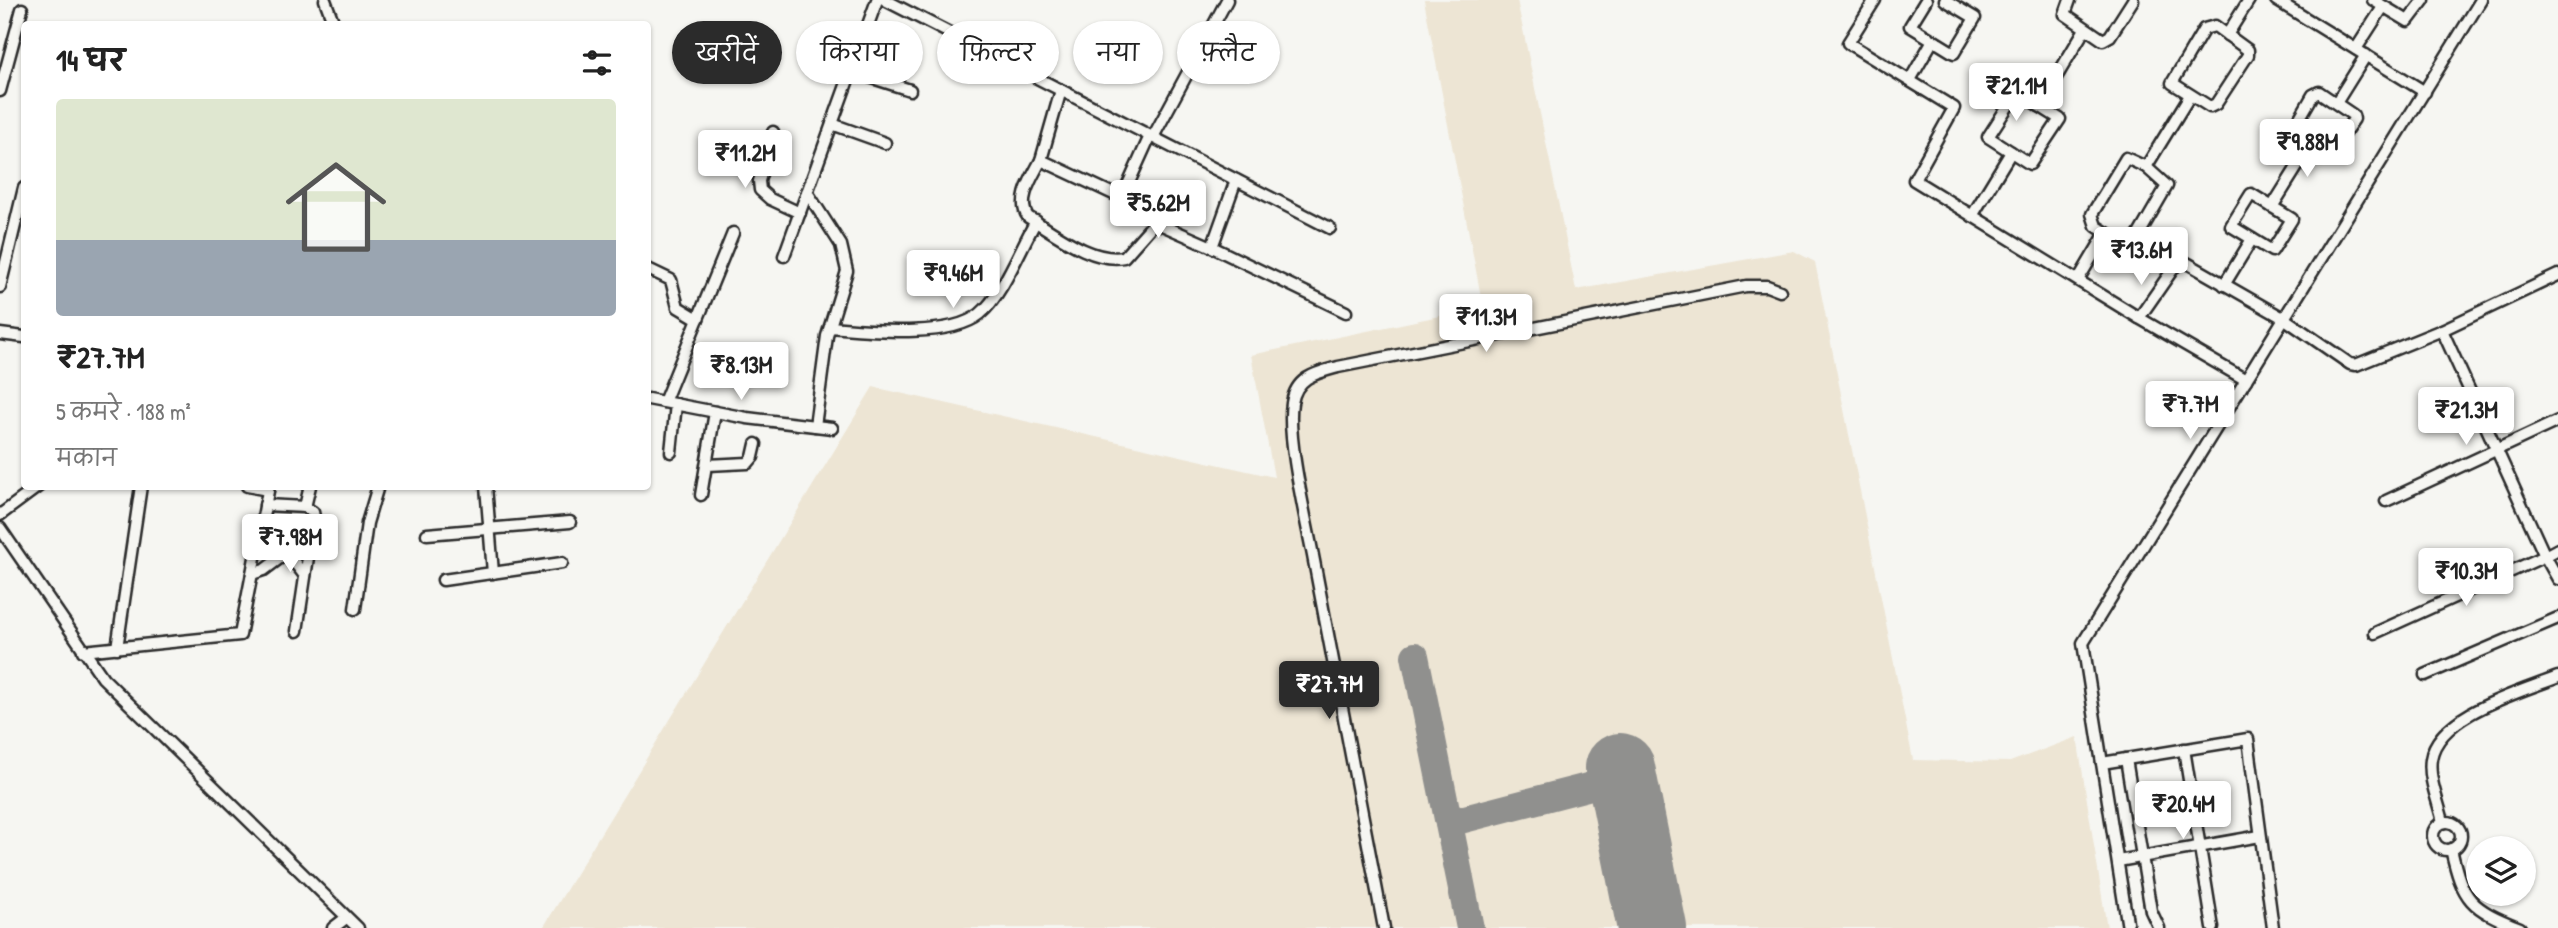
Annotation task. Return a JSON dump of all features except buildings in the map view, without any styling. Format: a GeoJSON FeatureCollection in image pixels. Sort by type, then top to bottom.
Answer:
{"type":"FeatureCollection","features":[{"type":"Feature","properties":{"kind":"street"},"geometry":{"type":"LineString","coordinates":[[325,0],[333,21]]}},
{"type":"Feature","properties":{"kind":"street"},"geometry":{"type":"LineString","coordinates":[[869,21],[877,0]]}},
{"type":"Feature","properties":{"kind":"street"},"geometry":{"type":"LineString","coordinates":[[885,0],[903,4],[1061,90],[1330,228]]}},
{"type":"Feature","properties":{"kind":"street"},"geometry":{"type":"LineString","coordinates":[[1122,198],[1227,0]]}},
{"type":"Feature","properties":{"kind":"street"},"geometry":{"type":"LineString","coordinates":[[1875,0],[1849,43],[1954,108],[1914,180],[2139,318],[2246,380]]}},
{"type":"Feature","properties":{"kind":"street"},"geometry":{"type":"LineString","coordinates":[[1926,0],[1910,26],[1954,52],[1975,18],[1952,2]]}},
{"type":"Feature","properties":{"kind":"street"},"geometry":{"type":"LineString","coordinates":[[2070,0],[2065,14],[2085,29],[2106,39],[2133,0]]}},
{"type":"Feature","properties":{"kind":"street"},"geometry":{"type":"LineString","coordinates":[[2227,35],[2249,0]]}},
{"type":"Feature","properties":{"kind":"street"},"geometry":{"type":"LineString","coordinates":[[2276,0],[2425,92]]}},
{"type":"Feature","properties":{"kind":"street"},"geometry":{"type":"LineString","coordinates":[[2373,0],[2408,21],[2424,0]]}},
{"type":"Feature","properties":{"kind":"street"},"geometry":{"type":"LineString","coordinates":[[2128,928],[2083,643],[2481,0]]}},
{"type":"Feature","properties":{"kind":"street"},"geometry":{"type":"LineString","coordinates":[[2336,103],[2383,6]]}},
{"type":"Feature","properties":{"kind":"street"},"geometry":{"type":"LineString","coordinates":[[0,91],[22,9]]}},
{"type":"Feature","properties":{"kind":"street"},"geometry":{"type":"LineString","coordinates":[[2215,26],[2227,35],[2242,44],[2248,55],[2216,104],[2210,107],[2175,88],[2172,79],[2204,29],[2215,26]]}},
{"type":"Feature","properties":{"kind":"street"},"geometry":{"type":"LineString","coordinates":[[2039,106],[2085,29]]}},
{"type":"Feature","properties":{"kind":"street"},"geometry":{"type":"LineString","coordinates":[[1910,80],[1933,40]]}},
{"type":"Feature","properties":{"kind":"street"},"geometry":{"type":"LineString","coordinates":[[784,256],[846,84]]}},
{"type":"Feature","properties":{"kind":"street"},"geometry":{"type":"LineString","coordinates":[[891,84],[910,90]]}},
{"type":"Feature","properties":{"kind":"street"},"geometry":{"type":"LineString","coordinates":[[1061,90],[1041,160],[1023,200],[1023,210],[1035,221],[1102,258],[1124,257],[1156,222]]}},
{"type":"Feature","properties":{"kind":"street"},"geometry":{"type":"LineString","coordinates":[[2017,92],[2060,119],[2031,164],[2011,152],[1988,137],[2017,92]]}},
{"type":"Feature","properties":{"kind":"street"},"geometry":{"type":"LineString","coordinates":[[2319,92],[2336,103],[2351,112],[2354,119],[2339,143],[2333,145],[2298,121],[2313,94],[2319,92]]}},
{"type":"Feature","properties":{"kind":"street"},"geometry":{"type":"LineString","coordinates":[[2147,167],[2189,97]]}},
{"type":"Feature","properties":{"kind":"street"},"geometry":{"type":"LineString","coordinates":[[832,124],[885,143]]}},
{"type":"Feature","properties":{"kind":"street"},"geometry":{"type":"LineString","coordinates":[[773,132],[759,181],[760,190],[770,199],[800,214]]}},
{"type":"Feature","properties":{"kind":"street"},"geometry":{"type":"LineString","coordinates":[[2272,207],[2316,135]]}},
{"type":"Feature","properties":{"kind":"street"},"geometry":{"type":"LineString","coordinates":[[1972,216],[2011,152]]}},
{"type":"Feature","properties":{"kind":"street"},"geometry":{"type":"LineString","coordinates":[[2129,157],[2147,167],[2166,182],[2164,195],[2130,244],[2123,244],[2096,226],[2093,210],[2120,165],[2129,157]]}},
{"type":"Feature","properties":{"kind":"street"},"geometry":{"type":"LineString","coordinates":[[1041,160],[1122,198],[1156,222],[1346,312]]}},
{"type":"Feature","properties":{"kind":"street"},"geometry":{"type":"LineString","coordinates":[[1212,247],[1236,180]]}},
{"type":"Feature","properties":{"kind":"street"},"geometry":{"type":"LineString","coordinates":[[807,192],[845,256],[847,271],[830,327],[815,426]]}},
{"type":"Feature","properties":{"kind":"street"},"geometry":{"type":"LineString","coordinates":[[2251,194],[2272,207],[2292,219],[2272,251],[2231,226],[2251,194]]}},
{"type":"Feature","properties":{"kind":"street"},"geometry":{"type":"LineString","coordinates":[[0,287],[21,200]]}},
{"type":"Feature","properties":{"kind":"street"},"geometry":{"type":"LineString","coordinates":[[830,327],[909,330],[947,328],[969,321],[988,306],[1035,221]]}},
{"type":"Feature","properties":{"kind":"street"},"geometry":{"type":"LineString","coordinates":[[664,402],[733,233]]}},
{"type":"Feature","properties":{"kind":"street"},"geometry":{"type":"LineString","coordinates":[[2078,280],[2106,233]]}},
{"type":"Feature","properties":{"kind":"street"},"geometry":{"type":"LineString","coordinates":[[2224,285],[2252,239]]}},
{"type":"Feature","properties":{"kind":"street"},"geometry":{"type":"LineString","coordinates":[[2139,318],[2180,259],[2285,319],[2350,364],[2357,365],[2442,330],[2558,275]]}},
{"type":"Feature","properties":{"kind":"street"},"geometry":{"type":"LineString","coordinates":[[651,271],[671,281],[678,307],[698,319]]}},
{"type":"Feature","properties":{"kind":"street"},"geometry":{"type":"LineString","coordinates":[[1384,928],[1304,507],[1292,412],[1292,402],[1300,382],[1312,374],[1338,367],[1746,286],[1767,286],[1780,291]]}},
{"type":"Feature","properties":{"kind":"street"},"geometry":{"type":"LineString","coordinates":[[2442,330],[2544,556],[2558,579]]}},
{"type":"Feature","properties":{"kind":"street"},"geometry":{"type":"LineString","coordinates":[[0,334],[21,337]]}},
{"type":"Feature","properties":{"kind":"street"},"geometry":{"type":"LineString","coordinates":[[651,400],[715,412],[832,428]]}},
{"type":"Feature","properties":{"kind":"street"},"geometry":{"type":"LineString","coordinates":[[670,452],[676,404]]}},
{"type":"Feature","properties":{"kind":"street"},"geometry":{"type":"LineString","coordinates":[[701,495],[715,412]]}},
{"type":"Feature","properties":{"kind":"street"},"geometry":{"type":"LineString","coordinates":[[2386,501],[2558,421]]}},
{"type":"Feature","properties":{"kind":"street"},"geometry":{"type":"LineString","coordinates":[[708,465],[748,463],[753,457],[756,444]]}},
{"type":"Feature","properties":{"kind":"street"},"geometry":{"type":"LineString","coordinates":[[0,515],[34,490]]}},
{"type":"Feature","properties":{"kind":"street"},"geometry":{"type":"LineString","coordinates":[[117,648],[140,490]]}},
{"type":"Feature","properties":{"kind":"street"},"geometry":{"type":"LineString","coordinates":[[83,651],[240,635],[268,490]]}},
{"type":"Feature","properties":{"kind":"street"},"geometry":{"type":"LineString","coordinates":[[304,507],[309,490]]}},
{"type":"Feature","properties":{"kind":"street"},"geometry":{"type":"LineString","coordinates":[[355,610],[367,523],[377,490]]}},
{"type":"Feature","properties":{"kind":"street"},"geometry":{"type":"LineString","coordinates":[[486,490],[493,573]]}},
{"type":"Feature","properties":{"kind":"street"},"geometry":{"type":"LineString","coordinates":[[265,505],[304,507],[313,512],[297,631]]}},
{"type":"Feature","properties":{"kind":"street"},"geometry":{"type":"LineString","coordinates":[[427,534],[570,522]]}},
{"type":"Feature","properties":{"kind":"street"},"geometry":{"type":"LineString","coordinates":[[0,528],[103,678],[358,928]]}},
{"type":"Feature","properties":{"kind":"street"},"geometry":{"type":"LineString","coordinates":[[2375,633],[2558,550]]}},
{"type":"Feature","properties":{"kind":"street"},"geometry":{"type":"LineString","coordinates":[[252,574],[264,570],[284,555],[291,558],[305,576]]}},
{"type":"Feature","properties":{"kind":"street"},"geometry":{"type":"LineString","coordinates":[[443,580],[562,563]]}},
{"type":"Feature","properties":{"kind":"street"},"geometry":{"type":"LineString","coordinates":[[2425,675],[2558,618]]}},
{"type":"Feature","properties":{"kind":"street"},"geometry":{"type":"LineString","coordinates":[[2443,822],[2431,759],[2446,730],[2460,718],[2558,677]]}},
{"type":"Feature","properties":{"kind":"street"},"geometry":{"type":"LineString","coordinates":[[2102,763],[2248,739],[2273,928]]}},
{"type":"Feature","properties":{"kind":"street"},"geometry":{"type":"LineString","coordinates":[[2184,749],[2213,928]]}},
{"type":"Feature","properties":{"kind":"street"},"geometry":{"type":"LineString","coordinates":[[2126,759],[2151,911],[2159,928]]}},
{"type":"Feature","properties":{"kind":"street"},"geometry":{"type":"LineString","coordinates":[[2443,822],[2457,826],[2461,834],[2459,843],[2451,849],[2438,846],[2433,837],[2436,828],[2443,822]]}},
{"type":"Feature","properties":{"kind":"street"},"geometry":{"type":"LineString","coordinates":[[2118,861],[2260,836]]}},
{"type":"Feature","properties":{"kind":"street"},"geometry":{"type":"LineString","coordinates":[[2451,849],[2459,884],[2473,906],[2520,928]]}},
{"type":"Feature","properties":{"kind":"street"},"geometry":{"type":"LineString","coordinates":[[333,928],[346,918]]}},
{"type":"Feature","properties":{"kind":"shaded area"},"geometry":{"type":"Polygon","coordinates":[[[1424,0],[1517,0],[1576,290],[1794,251],[1815,262],[1913,760],[2010,762],[2077,737],[2107,928],[543,928],[873,387],[1274,477],[1251,355],[1483,307],[1424,0]]]}},
{"type":"Feature","properties":{"kind":"taxiway"},"geometry":{"type":"LineString","coordinates":[[1415,656],[1470,928]]}},
{"type":"Feature","properties":{"kind":"taxiway"},"geometry":{"type":"LineString","coordinates":[[1449,823],[1622,778]]}},
{"type":"Feature","properties":{"kind":"runway"},"geometry":{"type":"LineString","coordinates":[[1620,768],[1652,928]]}}]}
